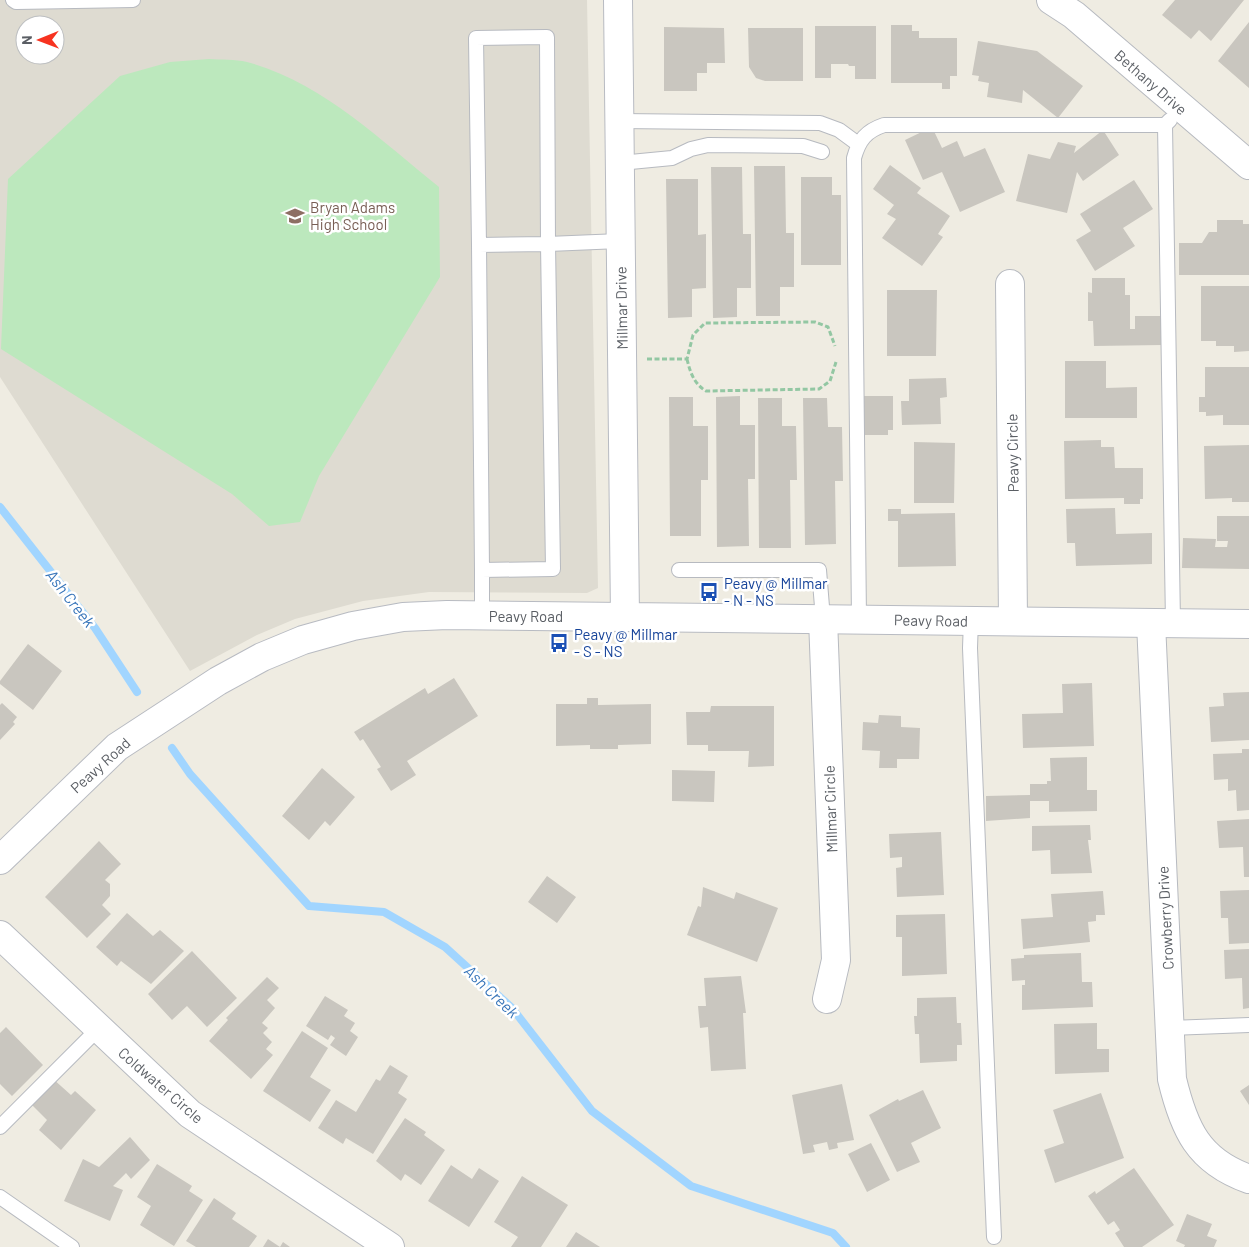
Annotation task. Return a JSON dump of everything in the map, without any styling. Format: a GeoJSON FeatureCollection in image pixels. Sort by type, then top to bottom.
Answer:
{"type":"FeatureCollection","features":[{"type":"Feature","properties":{"kind":"street","name":"Millmar Drive"},"geometry":{"type":"LineString","coordinates":[[618,0],[625,617]]}},
{"type":"Feature","properties":{"kind":"street","name":"Bethany Drive"},"geometry":{"type":"LineString","coordinates":[[1051,0],[1074,15],[1173,116],[1249,165]]}},
{"type":"Feature","properties":{"kind":"street","name":"Peavy Circle"},"geometry":{"type":"LineString","coordinates":[[1010,284],[1013,621]]}},
{"type":"Feature","properties":{"kind":"street","name":"Peavy Road"},"geometry":{"type":"LineString","coordinates":[[0,860],[116,747],[218,681],[262,657],[303,640],[352,626],[403,618],[482,615],[1249,624]]}},
{"type":"Feature","properties":{"kind":"street","name":"Millmar Circle"},"geometry":{"type":"LineString","coordinates":[[823,618],[836,960],[827,999]]}},
{"type":"Feature","properties":{"kind":"street","name":"Crowberry Drive"},"geometry":{"type":"LineString","coordinates":[[1162,623],[1172,1079],[1181,1115],[1201,1150],[1233,1173],[1249,1179]]}},
{"type":"Feature","properties":{"kind":"street","name":"Coldwater Circle"},"geometry":{"type":"LineString","coordinates":[[0,935],[190,1114],[390,1247]]}},
{"type":"Feature","properties":{"kind":"lane"},"geometry":{"type":"LineString","coordinates":[[13,0],[16,2],[133,0]]}},
{"type":"Feature","properties":{"kind":"lane"},"geometry":{"type":"LineString","coordinates":[[482,570],[553,569],[547,37],[476,38],[482,615]]}},
{"type":"Feature","properties":{"kind":"lane"},"geometry":{"type":"LineString","coordinates":[[859,619],[854,158],[858,144],[870,130],[884,125],[1173,116],[1162,623]]}},
{"type":"Feature","properties":{"kind":"lane"},"geometry":{"type":"LineString","coordinates":[[619,120],[820,123],[839,130],[858,144]]}},
{"type":"Feature","properties":{"kind":"lane"},"geometry":{"type":"LineString","coordinates":[[620,163],[672,158],[691,149],[708,145],[803,146],[822,152]]}},
{"type":"Feature","properties":{"kind":"lane"},"geometry":{"type":"LineString","coordinates":[[479,245],[620,241]]}},
{"type":"Feature","properties":{"kind":"lane"},"geometry":{"type":"LineString","coordinates":[[679,570],[819,570],[823,618]]}},
{"type":"Feature","properties":{"kind":"lane"},"geometry":{"type":"LineString","coordinates":[[971,620],[970,658],[994,1237]]}},
{"type":"Feature","properties":{"kind":"lane"},"geometry":{"type":"LineString","coordinates":[[1170,1028],[1249,1025]]}},
{"type":"Feature","properties":{"kind":"lane"},"geometry":{"type":"LineString","coordinates":[[0,1127],[98,1029]]}},
{"type":"Feature","properties":{"kind":"lane"},"geometry":{"type":"LineString","coordinates":[[0,1196],[72,1247]]}},
{"type":"Feature","properties":{"kind":"path"},"geometry":{"type":"LineString","coordinates":[[835,349],[828,327],[815,322],[705,323],[693,335],[687,359],[695,380],[706,391],[819,389],[830,381],[836,354]]}},
{"type":"Feature","properties":{"kind":"path"},"geometry":{"type":"LineString","coordinates":[[622,360],[687,359]]}},
{"type":"Feature","properties":{"kind":"shaded area","name":"Bryan Adams High School"},"geometry":{"type":"Polygon","coordinates":[[[0,0],[587,0],[598,588],[587,593],[429,592],[363,601],[295,619],[257,635],[190,671],[0,377],[0,0]]]}},
{"type":"Feature","properties":{"kind":"green space"},"geometry":{"type":"Polygon","coordinates":[[[209,59],[247,62],[274,71],[300,83],[349,114],[439,187],[440,277],[319,476],[300,522],[269,526],[232,494],[1,349],[8,179],[120,76],[170,62],[209,59]]]}},
{"type":"Feature","properties":{"kind":"building"},"geometry":{"type":"Polygon","coordinates":[[[1175,0],[1244,0],[1211,41],[1199,30],[1191,39],[1162,15],[1175,0]]]}},
{"type":"Feature","properties":{"kind":"building"},"geometry":{"type":"Polygon","coordinates":[[[1249,22],[1249,88],[1218,61],[1249,22]]]}},
{"type":"Feature","properties":{"kind":"building"},"geometry":{"type":"Polygon","coordinates":[[[891,25],[912,25],[912,31],[919,31],[919,38],[957,38],[957,76],[950,76],[950,89],[942,89],[942,83],[891,83],[891,25]]]}},
{"type":"Feature","properties":{"kind":"building"},"geometry":{"type":"Polygon","coordinates":[[[815,26],[876,26],[876,79],[855,79],[855,66],[849,66],[848,64],[831,64],[831,78],[815,78],[815,26]]]}},
{"type":"Feature","properties":{"kind":"building"},"geometry":{"type":"Polygon","coordinates":[[[664,27],[724,28],[725,63],[707,63],[707,73],[697,73],[697,91],[664,91],[664,27]]]}},
{"type":"Feature","properties":{"kind":"building"},"geometry":{"type":"Polygon","coordinates":[[[748,28],[803,28],[803,81],[765,81],[756,78],[749,67],[748,28]]]}},
{"type":"Feature","properties":{"kind":"building"},"geometry":{"type":"Polygon","coordinates":[[[978,41],[1037,51],[1083,86],[1058,118],[1023,90],[1022,103],[987,97],[989,83],[978,81],[979,76],[972,75],[978,41]]]}},
{"type":"Feature","properties":{"kind":"building"},"geometry":{"type":"Polygon","coordinates":[[[932,127],[942,148],[957,141],[964,157],[985,148],[1005,192],[960,212],[942,172],[923,180],[905,140],[932,127]]]}},
{"type":"Feature","properties":{"kind":"building"},"geometry":{"type":"Polygon","coordinates":[[[1103,130],[1119,155],[1083,181],[1077,172],[1067,213],[1016,201],[1028,154],[1050,159],[1058,142],[1076,146],[1074,153],[1103,130]]]}},
{"type":"Feature","properties":{"kind":"building"},"geometry":{"type":"Polygon","coordinates":[[[890,165],[921,188],[917,193],[950,216],[938,234],[943,237],[922,266],[882,238],[896,219],[887,214],[894,205],[873,189],[890,165]]]}},
{"type":"Feature","properties":{"kind":"building"},"geometry":{"type":"Polygon","coordinates":[[[754,166],[785,166],[786,233],[794,233],[794,287],[780,287],[780,316],[756,316],[754,166]]]}},
{"type":"Feature","properties":{"kind":"building"},"geometry":{"type":"Polygon","coordinates":[[[711,167],[742,167],[743,234],[751,234],[751,288],[737,288],[737,317],[713,318],[711,167]]]}},
{"type":"Feature","properties":{"kind":"building"},"geometry":{"type":"Polygon","coordinates":[[[801,177],[832,177],[832,195],[841,195],[841,265],[801,265],[801,177]]]}},
{"type":"Feature","properties":{"kind":"building"},"geometry":{"type":"Polygon","coordinates":[[[666,179],[698,179],[698,235],[706,234],[706,288],[692,289],[692,317],[668,318],[666,179]]]}},
{"type":"Feature","properties":{"kind":"building"},"geometry":{"type":"Polygon","coordinates":[[[1134,180],[1153,209],[1123,228],[1135,246],[1095,271],[1076,240],[1091,231],[1080,214],[1134,180]]]}},
{"type":"Feature","properties":{"kind":"building"},"geometry":{"type":"Polygon","coordinates":[[[1217,220],[1243,220],[1243,224],[1249,224],[1249,275],[1179,275],[1179,243],[1202,243],[1209,232],[1217,232],[1217,220]]]}},
{"type":"Feature","properties":{"kind":"building"},"geometry":{"type":"Polygon","coordinates":[[[1092,278],[1125,278],[1125,295],[1130,295],[1130,329],[1135,329],[1135,316],[1163,316],[1162,345],[1094,346],[1093,321],[1088,321],[1088,292],[1092,293],[1092,278]]]}},
{"type":"Feature","properties":{"kind":"building"},"geometry":{"type":"Polygon","coordinates":[[[1201,286],[1249,286],[1249,351],[1234,352],[1234,346],[1216,346],[1216,341],[1201,341],[1201,286]]]}},
{"type":"Feature","properties":{"kind":"building"},"geometry":{"type":"Polygon","coordinates":[[[887,290],[937,290],[936,356],[887,356],[887,290]]]}},
{"type":"Feature","properties":{"kind":"building"},"geometry":{"type":"Polygon","coordinates":[[[1065,361],[1106,361],[1106,388],[1137,387],[1137,418],[1065,418],[1065,361]]]}},
{"type":"Feature","properties":{"kind":"building"},"geometry":{"type":"Polygon","coordinates":[[[1205,367],[1249,367],[1249,425],[1223,425],[1223,415],[1206,416],[1206,412],[1199,412],[1199,397],[1205,397],[1205,367]]]}},
{"type":"Feature","properties":{"kind":"building"},"geometry":{"type":"Polygon","coordinates":[[[946,378],[947,397],[940,398],[941,424],[902,425],[901,401],[909,401],[909,379],[946,378]]]}},
{"type":"Feature","properties":{"kind":"building"},"geometry":{"type":"Polygon","coordinates":[[[740,396],[740,425],[755,425],[755,479],[748,479],[749,546],[717,547],[716,397],[740,396]]]}},
{"type":"Feature","properties":{"kind":"building"},"geometry":{"type":"Polygon","coordinates":[[[863,396],[893,396],[893,430],[888,430],[888,435],[863,435],[863,396]]]}},
{"type":"Feature","properties":{"kind":"building"},"geometry":{"type":"Polygon","coordinates":[[[669,397],[693,397],[693,426],[708,426],[708,480],[701,480],[701,536],[670,536],[669,397]]]}},
{"type":"Feature","properties":{"kind":"building"},"geometry":{"type":"Polygon","coordinates":[[[758,398],[782,398],[782,426],[796,426],[797,480],[790,480],[791,548],[759,548],[758,398]]]}},
{"type":"Feature","properties":{"kind":"building"},"geometry":{"type":"Polygon","coordinates":[[[803,398],[827,398],[828,427],[842,427],[843,481],[835,481],[836,544],[805,545],[803,398]]]}},
{"type":"Feature","properties":{"kind":"building"},"geometry":{"type":"Polygon","coordinates":[[[1101,440],[1101,447],[1114,447],[1115,468],[1143,468],[1143,499],[1140,499],[1140,504],[1124,504],[1124,498],[1065,499],[1064,441],[1101,440]]]}},
{"type":"Feature","properties":{"kind":"building"},"geometry":{"type":"Polygon","coordinates":[[[914,442],[955,443],[954,503],[914,503],[914,442]]]}},
{"type":"Feature","properties":{"kind":"building"},"geometry":{"type":"Polygon","coordinates":[[[1249,445],[1249,502],[1232,502],[1232,498],[1205,499],[1204,446],[1249,445]]]}},
{"type":"Feature","properties":{"kind":"building"},"geometry":{"type":"Polygon","coordinates":[[[1115,508],[1116,534],[1152,533],[1152,564],[1076,566],[1075,543],[1067,543],[1066,509],[1115,508]]]}},
{"type":"Feature","properties":{"kind":"building"},"geometry":{"type":"Polygon","coordinates":[[[888,509],[901,509],[901,514],[955,513],[956,566],[898,567],[898,521],[888,521],[888,509]]]}},
{"type":"Feature","properties":{"kind":"building"},"geometry":{"type":"Polygon","coordinates":[[[1217,516],[1249,516],[1249,569],[1182,568],[1183,538],[1216,539],[1215,547],[1227,547],[1228,541],[1217,541],[1217,516]]]}},
{"type":"Feature","properties":{"kind":"building"},"geometry":{"type":"Polygon","coordinates":[[[28,644],[62,671],[33,710],[0,684],[0,681],[28,644]]]}},
{"type":"Feature","properties":{"kind":"building"},"geometry":{"type":"Polygon","coordinates":[[[454,678],[478,716],[407,761],[416,775],[391,791],[377,769],[381,767],[363,739],[360,741],[354,732],[425,688],[428,694],[454,678]]]}},
{"type":"Feature","properties":{"kind":"building"},"geometry":{"type":"Polygon","coordinates":[[[1092,683],[1094,746],[1023,748],[1022,714],[1063,713],[1062,684],[1092,683]]]}},
{"type":"Feature","properties":{"kind":"building"},"geometry":{"type":"Polygon","coordinates":[[[1249,692],[1249,740],[1211,742],[1209,707],[1224,706],[1223,693],[1249,692]]]}},
{"type":"Feature","properties":{"kind":"building"},"geometry":{"type":"Polygon","coordinates":[[[587,698],[598,698],[598,705],[651,704],[651,744],[618,745],[618,749],[590,749],[590,745],[556,746],[556,704],[587,704],[587,698]]]}},
{"type":"Feature","properties":{"kind":"building"},"geometry":{"type":"Polygon","coordinates":[[[2,703],[17,717],[13,722],[15,724],[0,740],[0,705],[2,703]]]}},
{"type":"Feature","properties":{"kind":"building"},"geometry":{"type":"Polygon","coordinates":[[[711,706],[774,706],[774,766],[748,767],[749,751],[708,751],[708,745],[687,745],[686,712],[710,712],[711,706]]]}},
{"type":"Feature","properties":{"kind":"building"},"geometry":{"type":"Polygon","coordinates":[[[879,715],[901,716],[901,727],[920,728],[919,759],[897,759],[897,768],[879,768],[880,751],[862,750],[863,722],[878,723],[879,715]]]}},
{"type":"Feature","properties":{"kind":"building"},"geometry":{"type":"Polygon","coordinates":[[[1242,749],[1249,749],[1249,810],[1237,811],[1236,790],[1228,791],[1228,779],[1214,780],[1213,754],[1242,753],[1242,749]]]}},
{"type":"Feature","properties":{"kind":"building"},"geometry":{"type":"Polygon","coordinates":[[[1087,757],[1087,790],[1097,790],[1097,811],[1049,812],[1049,801],[1030,801],[1030,818],[986,821],[986,796],[1030,795],[1030,784],[1047,784],[1047,781],[1051,781],[1050,758],[1087,757]]]}},
{"type":"Feature","properties":{"kind":"building"},"geometry":{"type":"Polygon","coordinates":[[[322,768],[355,797],[330,826],[325,821],[309,840],[282,816],[322,768]]]}},
{"type":"Feature","properties":{"kind":"building"},"geometry":{"type":"Polygon","coordinates":[[[672,770],[715,771],[714,802],[672,801],[672,770]]]}},
{"type":"Feature","properties":{"kind":"building"},"geometry":{"type":"Polygon","coordinates":[[[1249,819],[1249,877],[1244,877],[1243,847],[1219,848],[1217,821],[1249,819]]]}},
{"type":"Feature","properties":{"kind":"building"},"geometry":{"type":"Polygon","coordinates":[[[1090,825],[1091,840],[1088,840],[1092,873],[1051,874],[1050,850],[1032,851],[1032,826],[1090,825]]]}},
{"type":"Feature","properties":{"kind":"building"},"geometry":{"type":"Polygon","coordinates":[[[941,832],[944,895],[897,897],[896,868],[902,867],[902,857],[890,858],[889,834],[941,832]]]}},
{"type":"Feature","properties":{"kind":"building"},"geometry":{"type":"Polygon","coordinates":[[[99,841],[121,864],[105,880],[110,884],[110,896],[102,905],[111,914],[87,938],[45,897],[99,841]]]}},
{"type":"Feature","properties":{"kind":"building"},"geometry":{"type":"Polygon","coordinates":[[[547,876],[576,897],[557,923],[528,902],[547,876]]]}},
{"type":"Feature","properties":{"kind":"building"},"geometry":{"type":"Polygon","coordinates":[[[703,887],[734,899],[736,892],[778,908],[757,962],[687,935],[698,906],[701,907],[703,887]]]}},
{"type":"Feature","properties":{"kind":"building"},"geometry":{"type":"Polygon","coordinates":[[[1249,890],[1249,943],[1229,944],[1228,918],[1221,918],[1220,891],[1249,890]]]}},
{"type":"Feature","properties":{"kind":"building"},"geometry":{"type":"Polygon","coordinates":[[[1103,891],[1105,915],[1096,915],[1096,921],[1088,922],[1090,942],[1023,949],[1021,919],[1053,917],[1051,894],[1103,891]]]}},
{"type":"Feature","properties":{"kind":"building"},"geometry":{"type":"Polygon","coordinates":[[[127,913],[153,936],[160,930],[184,951],[151,984],[121,961],[117,966],[96,947],[127,913]]]}},
{"type":"Feature","properties":{"kind":"building"},"geometry":{"type":"Polygon","coordinates":[[[945,914],[947,974],[902,976],[902,937],[896,937],[896,915],[945,914]]]}},
{"type":"Feature","properties":{"kind":"building"},"geometry":{"type":"Polygon","coordinates":[[[1249,949],[1249,1008],[1243,1009],[1242,978],[1225,979],[1224,950],[1249,949]]]}},
{"type":"Feature","properties":{"kind":"building"},"geometry":{"type":"Polygon","coordinates":[[[192,951],[237,998],[207,1027],[187,1006],[172,1020],[148,994],[192,951]]]}},
{"type":"Feature","properties":{"kind":"building"},"geometry":{"type":"Polygon","coordinates":[[[1081,953],[1082,982],[1092,982],[1093,1007],[1022,1010],[1022,985],[1025,985],[1025,980],[1012,981],[1011,959],[1024,958],[1024,955],[1081,953]]]}},
{"type":"Feature","properties":{"kind":"building"},"geometry":{"type":"Polygon","coordinates":[[[741,976],[746,1013],[743,1013],[746,1069],[711,1071],[708,1027],[700,1028],[698,1006],[706,1006],[704,978],[741,976]]]}},
{"type":"Feature","properties":{"kind":"building"},"geometry":{"type":"Polygon","coordinates":[[[267,977],[279,988],[267,1000],[275,1008],[262,1023],[268,1028],[263,1033],[272,1042],[266,1049],[273,1055],[251,1079],[209,1041],[228,1020],[226,1018],[267,977]]]}},
{"type":"Feature","properties":{"kind":"building"},"geometry":{"type":"Polygon","coordinates":[[[325,996],[348,1010],[344,1016],[355,1023],[350,1031],[358,1037],[346,1056],[330,1045],[335,1038],[331,1035],[328,1040],[306,1026],[325,996]]]}},
{"type":"Feature","properties":{"kind":"building"},"geometry":{"type":"Polygon","coordinates":[[[956,997],[957,1023],[961,1023],[962,1045],[957,1045],[957,1061],[920,1063],[919,1034],[915,1034],[914,1016],[917,1016],[917,998],[956,997]]]}},
{"type":"Feature","properties":{"kind":"building"},"geometry":{"type":"Polygon","coordinates":[[[1097,1023],[1097,1049],[1109,1049],[1109,1072],[1055,1074],[1054,1024],[1097,1023]]]}},
{"type":"Feature","properties":{"kind":"building"},"geometry":{"type":"Polygon","coordinates":[[[6,1027],[43,1065],[12,1096],[0,1084],[0,1033],[6,1027]]]}},
{"type":"Feature","properties":{"kind":"building"},"geometry":{"type":"Polygon","coordinates":[[[302,1031],[328,1048],[310,1077],[331,1090],[310,1122],[263,1091],[302,1031]]]}},
{"type":"Feature","properties":{"kind":"building"},"geometry":{"type":"Polygon","coordinates":[[[390,1065],[408,1076],[398,1093],[407,1099],[373,1154],[346,1138],[343,1144],[318,1128],[336,1100],[356,1112],[376,1079],[380,1081],[390,1065]]]}},
{"type":"Feature","properties":{"kind":"building"},"geometry":{"type":"Polygon","coordinates":[[[52,1078],[71,1095],[75,1091],[96,1110],[61,1150],[39,1130],[47,1120],[30,1103],[52,1078]]]}},
{"type":"Feature","properties":{"kind":"building"},"geometry":{"type":"Polygon","coordinates":[[[842,1084],[854,1140],[837,1143],[838,1148],[829,1150],[827,1142],[813,1145],[815,1152],[803,1154],[792,1095],[842,1084]]]}},
{"type":"Feature","properties":{"kind":"building"},"geometry":{"type":"Polygon","coordinates":[[[1249,1085],[1249,1105],[1240,1091],[1249,1085]]]}},
{"type":"Feature","properties":{"kind":"building"},"geometry":{"type":"Polygon","coordinates":[[[923,1090],[941,1128],[911,1143],[920,1162],[897,1172],[869,1115],[898,1099],[899,1101],[923,1090]]]}},
{"type":"Feature","properties":{"kind":"building"},"geometry":{"type":"Polygon","coordinates":[[[1101,1093],[1124,1158],[1055,1183],[1044,1150],[1064,1143],[1053,1110],[1101,1093]]]}},
{"type":"Feature","properties":{"kind":"building"},"geometry":{"type":"Polygon","coordinates":[[[405,1118],[426,1132],[424,1135],[445,1150],[421,1185],[405,1174],[401,1181],[376,1161],[405,1118]]]}},
{"type":"Feature","properties":{"kind":"building"},"geometry":{"type":"Polygon","coordinates":[[[130,1137],[150,1160],[131,1179],[126,1173],[113,1186],[123,1190],[110,1221],[64,1201],[83,1159],[99,1167],[130,1137]]]}},
{"type":"Feature","properties":{"kind":"building"},"geometry":{"type":"Polygon","coordinates":[[[871,1143],[890,1180],[867,1192],[848,1154],[871,1143]]]}},
{"type":"Feature","properties":{"kind":"building"},"geometry":{"type":"Polygon","coordinates":[[[157,1164],[192,1186],[189,1191],[203,1200],[174,1246],[140,1225],[151,1206],[137,1197],[157,1164]]]}},
{"type":"Feature","properties":{"kind":"building"},"geometry":{"type":"Polygon","coordinates":[[[451,1165],[472,1179],[479,1168],[499,1181],[469,1227],[428,1201],[451,1165]]]}},
{"type":"Feature","properties":{"kind":"building"},"geometry":{"type":"Polygon","coordinates":[[[1134,1168],[1174,1225],[1142,1247],[1124,1247],[1115,1233],[1120,1230],[1114,1221],[1108,1225],[1088,1196],[1095,1191],[1096,1194],[1134,1168]]]}},
{"type":"Feature","properties":{"kind":"building"},"geometry":{"type":"Polygon","coordinates":[[[522,1176],[568,1205],[541,1247],[511,1247],[518,1237],[494,1222],[522,1176]]]}},
{"type":"Feature","properties":{"kind":"building"},"geometry":{"type":"Polygon","coordinates":[[[214,1198],[236,1213],[232,1219],[257,1236],[249,1247],[196,1247],[186,1241],[214,1198]]]}},
{"type":"Feature","properties":{"kind":"building"},"geometry":{"type":"Polygon","coordinates":[[[1187,1214],[1212,1224],[1207,1236],[1217,1240],[1214,1247],[1184,1247],[1185,1245],[1176,1241],[1187,1214]]]}},
{"type":"Feature","properties":{"kind":"building"},"geometry":{"type":"Polygon","coordinates":[[[576,1232],[600,1247],[566,1247],[576,1232]]]}},
{"type":"Feature","properties":{"kind":"building"},"geometry":{"type":"Polygon","coordinates":[[[268,1239],[280,1247],[263,1247],[268,1239]]]}},
{"type":"Feature","properties":{"kind":"building"},"geometry":{"type":"Polygon","coordinates":[[[283,1242],[290,1247],[280,1247],[283,1242]]]}},
{"type":"Feature","properties":{"kind":"waterway","name":"Ash Creek"},"geometry":{"type":"LineString","coordinates":[[0,507],[95,628],[137,692]]}},
{"type":"Feature","properties":{"kind":"waterway","name":"Ash Creek"},"geometry":{"type":"LineString","coordinates":[[172,748],[190,774],[309,906],[384,912],[445,947],[512,1008],[592,1111],[691,1186],[833,1233],[846,1247]]}},
{"type":"Feature","properties":{"kind":"place","name":"Bryan Adams High School"},"geometry":{"type":"Point","coordinates":[295,216]}},
{"type":"Feature","properties":{"kind":"place","name":"Peavy @ Millmar - N - NS"},"geometry":{"type":"Point","coordinates":[709,592]}},
{"type":"Feature","properties":{"kind":"place","name":"Peavy @ Millmar - S - NS"},"geometry":{"type":"Point","coordinates":[559,643]}}]}
